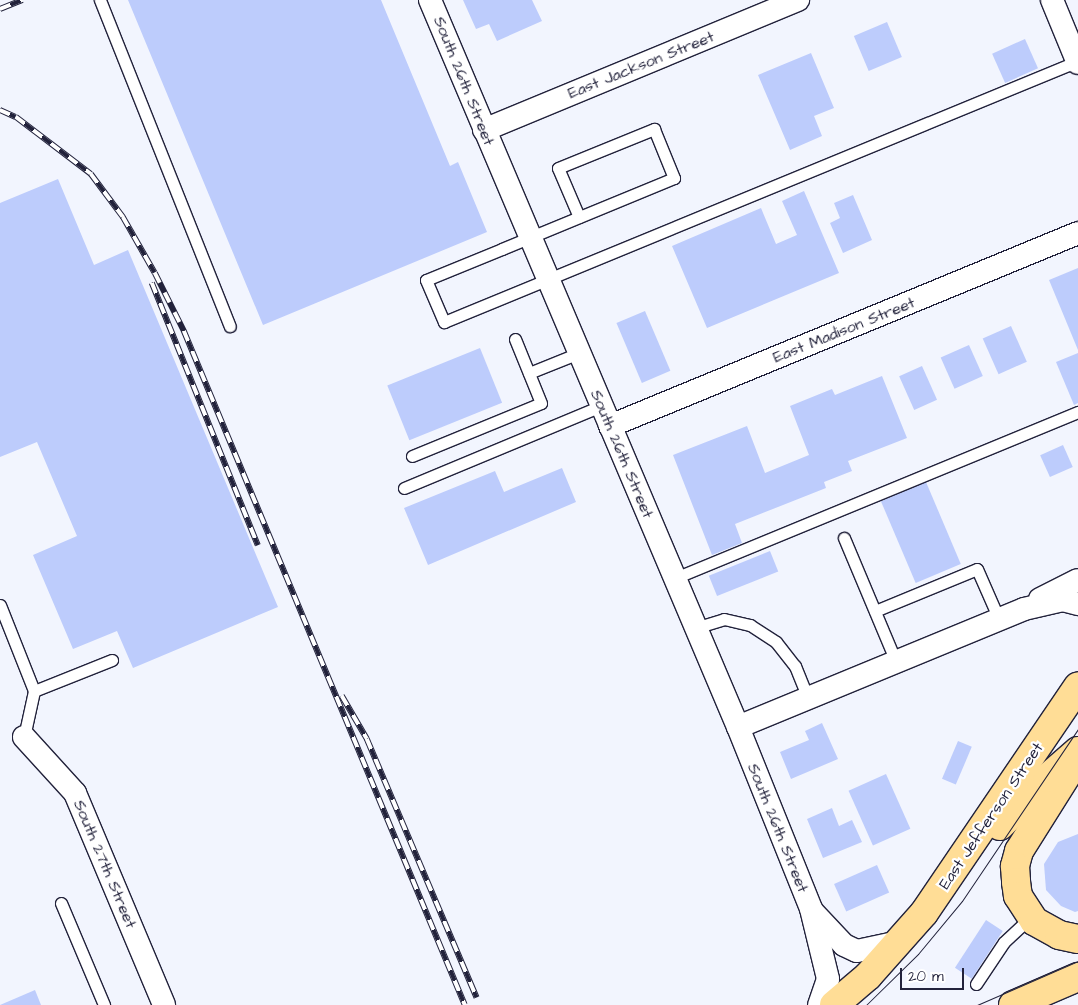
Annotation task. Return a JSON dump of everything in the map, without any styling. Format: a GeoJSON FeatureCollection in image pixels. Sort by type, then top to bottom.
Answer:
{"type":"FeatureCollection","features":[{"type":"Feature","properties":{"kind":"main road","name":"East Jefferson Street"},"geometry":{"type":"LineString","coordinates":[[834,1005],[900,942],[956,869],[1078,686]]}},
{"type":"Feature","properties":{"kind":"main road","name":"East Jefferson Street"},"geometry":{"type":"LineString","coordinates":[[900,942],[932,920],[1004,821],[1078,751]]}},
{"type":"Feature","properties":{"kind":"main road"},"geometry":{"type":"LineString","coordinates":[[1078,758],[1019,851],[1015,866],[1016,882],[1029,914],[1046,929],[1078,939]]}},
{"type":"Feature","properties":{"kind":"main road"},"geometry":{"type":"LineString","coordinates":[[1013,1005],[1078,978]]}},
{"type":"Feature","properties":{"kind":"main road"},"geometry":{"type":"LineString","coordinates":[[1050,1005],[1078,993]]}},
{"type":"Feature","properties":{"kind":"street","name":"South 26th Street"},"geometry":{"type":"LineString","coordinates":[[430,0],[738,727],[811,909],[828,978],[819,1005]]}},
{"type":"Feature","properties":{"kind":"street","name":"East Jackson Street"},"geometry":{"type":"LineString","coordinates":[[484,130],[798,0]]}},
{"type":"Feature","properties":{"kind":"street"},"geometry":{"type":"LineString","coordinates":[[1052,0],[1078,61]]}},
{"type":"Feature","properties":{"kind":"street","name":"East Madison Street"},"geometry":{"type":"LineString","coordinates":[[610,426],[1078,233]]}},
{"type":"Feature","properties":{"kind":"street"},"geometry":{"type":"LineString","coordinates":[[738,727],[1024,609],[1078,580]]}},
{"type":"Feature","properties":{"kind":"street"},"geometry":{"type":"LineString","coordinates":[[1024,609],[1063,600],[1078,604]]}},
{"type":"Feature","properties":{"kind":"street","name":"South 27th Street"},"geometry":{"type":"LineString","coordinates":[[24,737],[75,793],[164,1005]]}},
{"type":"Feature","properties":{"kind":"street","name":"South 26th Street"},"geometry":{"type":"LineString","coordinates":[[811,909],[844,945],[857,951],[900,942]]}},
{"type":"Feature","properties":{"kind":"lane"},"geometry":{"type":"LineString","coordinates":[[100,0],[230,326]]}},
{"type":"Feature","properties":{"kind":"lane"},"geometry":{"type":"LineString","coordinates":[[579,217],[558,168],[654,129],[674,178],[426,280],[444,322],[1078,61]]}},
{"type":"Feature","properties":{"kind":"lane"},"geometry":{"type":"LineString","coordinates":[[412,456],[541,403],[515,339]]}},
{"type":"Feature","properties":{"kind":"lane"},"geometry":{"type":"LineString","coordinates":[[529,373],[579,353]]}},
{"type":"Feature","properties":{"kind":"lane"},"geometry":{"type":"LineString","coordinates":[[404,488],[602,406]]}},
{"type":"Feature","properties":{"kind":"lane"},"geometry":{"type":"LineString","coordinates":[[675,578],[1078,412]]}},
{"type":"Feature","properties":{"kind":"lane"},"geometry":{"type":"LineString","coordinates":[[844,538],[896,662]]}},
{"type":"Feature","properties":{"kind":"lane"},"geometry":{"type":"LineString","coordinates":[[875,611],[977,569],[998,619]]}},
{"type":"Feature","properties":{"kind":"lane"},"geometry":{"type":"LineString","coordinates":[[0,605],[34,691],[24,737]]}},
{"type":"Feature","properties":{"kind":"lane"},"geometry":{"type":"LineString","coordinates":[[695,628],[724,619],[750,625],[776,642],[795,666],[808,698]]}},
{"type":"Feature","properties":{"kind":"lane"},"geometry":{"type":"LineString","coordinates":[[34,691],[112,660]]}},
{"type":"Feature","properties":{"kind":"lane"},"geometry":{"type":"LineString","coordinates":[[61,903],[104,1005]]}},
{"type":"Feature","properties":{"kind":"lane"},"geometry":{"type":"LineString","coordinates":[[976,984],[1004,942],[1029,914]]}},
{"type":"Feature","properties":{"kind":"building"},"geometry":{"type":"Polygon","coordinates":[[[128,0],[381,0],[450,166],[458,162],[487,232],[263,325],[128,0]]]}},
{"type":"Feature","properties":{"kind":"building"},"geometry":{"type":"Polygon","coordinates":[[[463,0],[532,0],[542,21],[497,41],[489,24],[476,29],[463,0]]]}},
{"type":"Feature","properties":{"kind":"building"},"geometry":{"type":"Polygon","coordinates":[[[887,22],[902,57],[869,71],[854,36],[887,22]]]}},
{"type":"Feature","properties":{"kind":"building"},"geometry":{"type":"Polygon","coordinates":[[[1025,39],[1038,68],[1005,83],[992,54],[1025,39]]]}},
{"type":"Feature","properties":{"kind":"building"},"geometry":{"type":"Polygon","coordinates":[[[811,53],[834,108],[814,116],[822,136],[790,150],[758,75],[811,53]]]}},
{"type":"Feature","properties":{"kind":"building"},"geometry":{"type":"Polygon","coordinates":[[[58,179],[94,265],[128,250],[278,607],[133,668],[117,631],[73,649],[33,555],[77,536],[37,442],[0,457],[0,203],[58,179]]]}},
{"type":"Feature","properties":{"kind":"building"},"geometry":{"type":"Polygon","coordinates":[[[804,191],[839,273],[707,328],[672,246],[761,208],[776,244],[797,235],[782,201],[804,191]]]}},
{"type":"Feature","properties":{"kind":"building"},"geometry":{"type":"Polygon","coordinates":[[[853,195],[872,240],[843,253],[830,223],[840,218],[834,203],[853,195]]]}},
{"type":"Feature","properties":{"kind":"building"},"geometry":{"type":"Polygon","coordinates":[[[1078,268],[1078,350],[1049,280],[1078,268]]]}},
{"type":"Feature","properties":{"kind":"building"},"geometry":{"type":"Polygon","coordinates":[[[645,311],[670,371],[642,383],[616,323],[645,311]]]}},
{"type":"Feature","properties":{"kind":"building"},"geometry":{"type":"Polygon","coordinates":[[[1011,326],[1027,362],[999,374],[983,339],[1011,326]]]}},
{"type":"Feature","properties":{"kind":"building"},"geometry":{"type":"Polygon","coordinates":[[[969,345],[983,376],[955,389],[941,358],[969,345]]]}},
{"type":"Feature","properties":{"kind":"building"},"geometry":{"type":"Polygon","coordinates":[[[480,348],[502,403],[409,440],[387,385],[480,348]]]}},
{"type":"Feature","properties":{"kind":"building"},"geometry":{"type":"Polygon","coordinates":[[[1078,353],[1078,403],[1074,405],[1056,362],[1078,353]]]}},
{"type":"Feature","properties":{"kind":"building"},"geometry":{"type":"Polygon","coordinates":[[[922,366],[937,400],[914,410],[899,376],[922,366]]]}},
{"type":"Feature","properties":{"kind":"building"},"geometry":{"type":"Polygon","coordinates":[[[882,376],[907,438],[848,461],[852,471],[824,482],[826,488],[735,524],[742,543],[712,555],[673,455],[747,426],[765,473],[809,455],[790,406],[832,389],[835,395],[882,376]]]}},
{"type":"Feature","properties":{"kind":"building"},"geometry":{"type":"Polygon","coordinates":[[[1063,445],[1073,467],[1050,477],[1040,455],[1063,445]]]}},
{"type":"Feature","properties":{"kind":"building"},"geometry":{"type":"Polygon","coordinates":[[[562,468],[576,502],[428,565],[404,508],[495,471],[504,492],[562,468]]]}},
{"type":"Feature","properties":{"kind":"building"},"geometry":{"type":"Polygon","coordinates":[[[926,482],[961,564],[916,583],[881,501],[926,482]]]}},
{"type":"Feature","properties":{"kind":"building"},"geometry":{"type":"Polygon","coordinates":[[[770,551],[778,571],[717,596],[709,576],[770,551]]]}},
{"type":"Feature","properties":{"kind":"building"},"geometry":{"type":"Polygon","coordinates":[[[822,723],[838,759],[791,779],[780,752],[809,740],[805,731],[822,723]]]}},
{"type":"Feature","properties":{"kind":"building"},"geometry":{"type":"Polygon","coordinates":[[[958,741],[972,747],[956,785],[942,779],[958,741]]]}},
{"type":"Feature","properties":{"kind":"building"},"geometry":{"type":"Polygon","coordinates":[[[886,774],[910,829],[873,845],[849,791],[886,774]]]}},
{"type":"Feature","properties":{"kind":"building"},"geometry":{"type":"Polygon","coordinates":[[[832,808],[839,826],[852,820],[862,842],[823,858],[807,819],[832,808]]]}},
{"type":"Feature","properties":{"kind":"building"},"geometry":{"type":"Polygon","coordinates":[[[1078,834],[1078,911],[1075,912],[1061,906],[1046,890],[1044,864],[1058,842],[1078,834]]]}},
{"type":"Feature","properties":{"kind":"building"},"geometry":{"type":"Polygon","coordinates":[[[877,865],[889,892],[846,912],[834,884],[877,865]]]}},
{"type":"Feature","properties":{"kind":"building"},"geometry":{"type":"Polygon","coordinates":[[[986,920],[1003,931],[972,979],[955,968],[986,920]]]}},
{"type":"Feature","properties":{"kind":"building"},"geometry":{"type":"Polygon","coordinates":[[[35,990],[41,1005],[0,1005],[35,990]]]}},
{"type":"Feature","properties":{"kind":"tram line"},"geometry":{"type":"LineString","coordinates":[[866,1005],[918,954],[962,901],[1078,729]]}},
{"type":"Feature","properties":{"kind":"tram line"},"geometry":{"type":"LineString","coordinates":[[977,1005],[1078,961]]}},
{"type":"Feature","properties":{"kind":"railway"},"geometry":{"type":"LineString","coordinates":[[0,9],[22,0]]}},
{"type":"Feature","properties":{"kind":"railway"},"geometry":{"type":"LineString","coordinates":[[0,110],[16,117],[91,174],[123,217],[155,273],[184,331],[465,1005]]}},
{"type":"Feature","properties":{"kind":"railway"},"geometry":{"type":"LineString","coordinates":[[152,283],[258,545]]}},
{"type":"Feature","properties":{"kind":"railway"},"geometry":{"type":"LineString","coordinates":[[342,696],[367,739],[477,998]]}}]}
